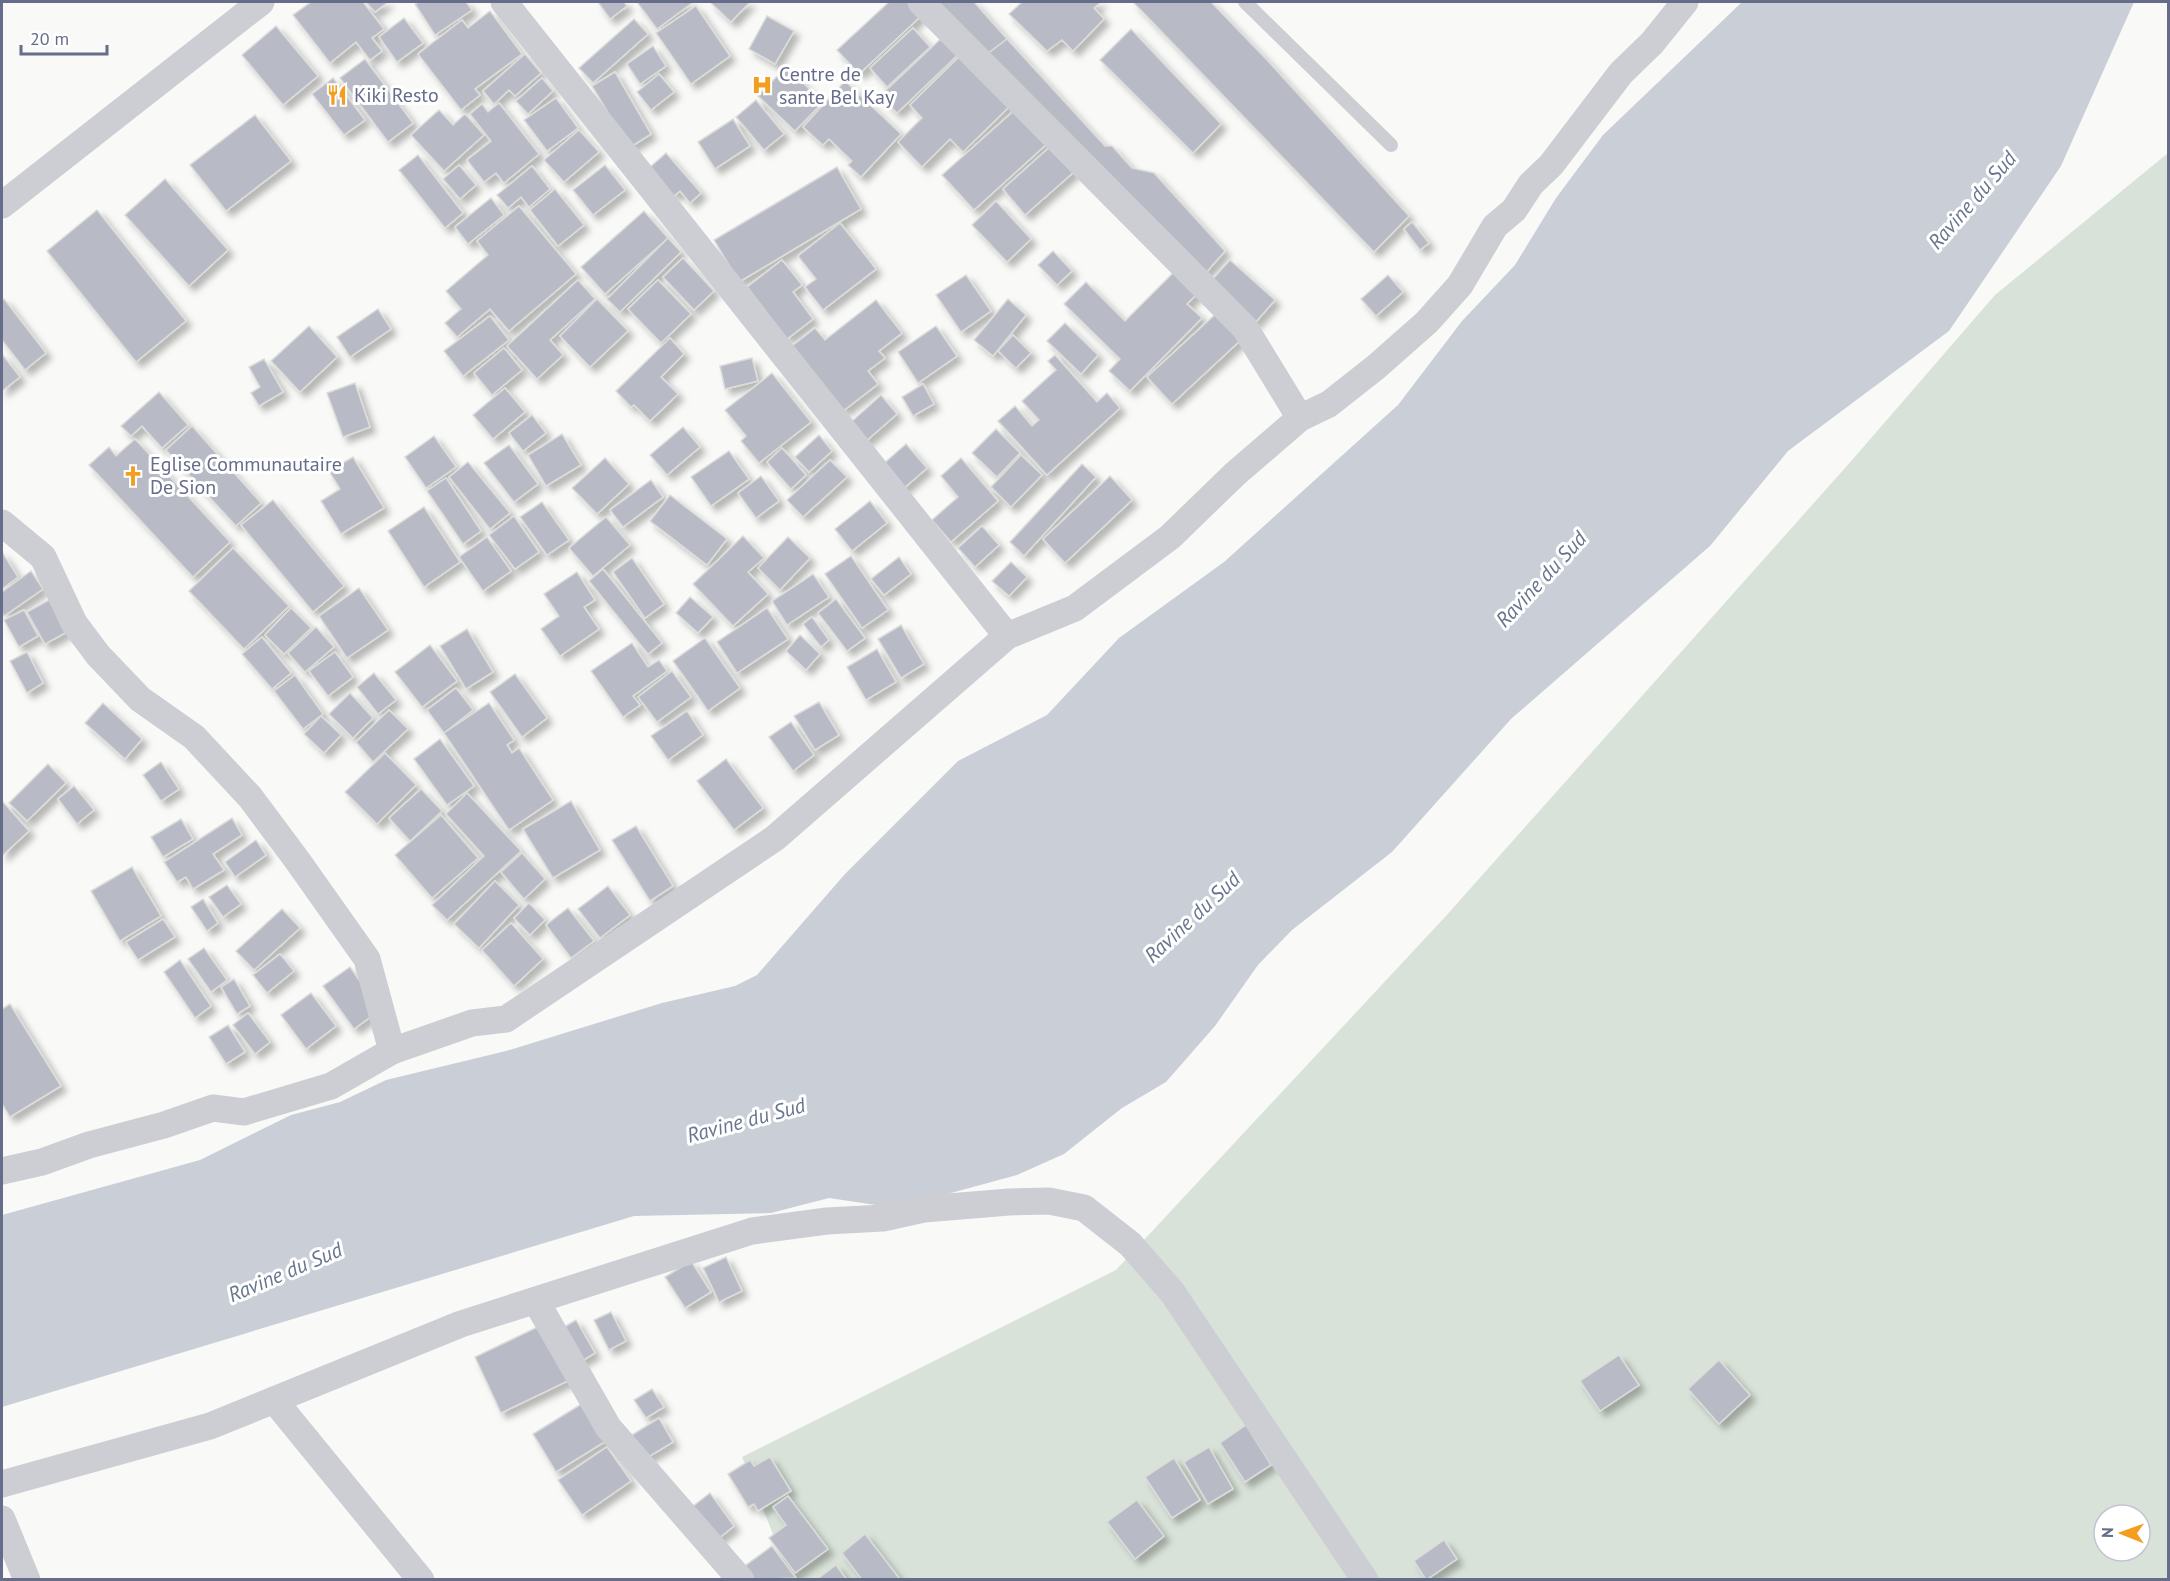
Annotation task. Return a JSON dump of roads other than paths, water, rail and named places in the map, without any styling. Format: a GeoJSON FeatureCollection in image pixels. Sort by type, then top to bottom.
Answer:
{"type":"FeatureCollection","features":[{"type":"Feature","properties":{"kind":"street"},"geometry":{"type":"LineString","coordinates":[[2,205],[261,2]]}},
{"type":"Feature","properties":{"kind":"street"},"geometry":{"type":"LineString","coordinates":[[504,2],[1007,636]]}},
{"type":"Feature","properties":{"kind":"street"},"geometry":{"type":"LineString","coordinates":[[921,2],[1245,328],[1300,418]]}},
{"type":"Feature","properties":{"kind":"street"},"geometry":{"type":"LineString","coordinates":[[2,1171],[42,1162],[89,1144],[164,1125],[213,1108],[244,1112],[331,1086],[392,1051],[472,1023],[506,1019],[775,838],[1007,636],[1075,608],[1170,537],[1235,474],[1300,418],[1329,404],[1427,322],[1460,285],[1495,225],[1514,210],[1532,184],[1551,165],[1621,73],[1652,44],[1685,2]]}},
{"type":"Feature","properties":{"kind":"street"},"geometry":{"type":"LineString","coordinates":[[2,523],[43,557],[74,623],[98,655],[140,699],[194,737],[250,797],[297,860],[367,959],[392,1051]]}},
{"type":"Feature","properties":{"kind":"street"},"geometry":{"type":"LineString","coordinates":[[2,1506],[7,1483],[210,1426],[461,1324],[752,1231],[827,1221],[883,1218],[924,1209],[1049,1201],[1084,1208],[1130,1244],[1172,1292],[1365,1580]]}},
{"type":"Feature","properties":{"kind":"street"},"geometry":{"type":"LineString","coordinates":[[536,1300],[609,1427],[741,1580]]}},
{"type":"Feature","properties":{"kind":"street"},"geometry":{"type":"LineString","coordinates":[[274,1400],[421,1580]]}},
{"type":"Feature","properties":{"kind":"street"},"geometry":{"type":"LineString","coordinates":[[2,1519],[27,1580]]}},
{"type":"Feature","properties":{"kind":"lane"},"geometry":{"type":"LineString","coordinates":[[1245,2],[1391,145]]}},
{"type":"Feature","properties":{"kind":"water","name":"Ravine du Sud"},"geometry":{"type":"Polygon","coordinates":[[[1742,2],[2134,2],[2061,166],[1949,331],[1788,451],[1710,546],[1511,719],[1392,852],[1292,930],[1258,965],[1215,1026],[1166,1082],[1122,1108],[1064,1154],[1017,1175],[896,1208],[829,1198],[771,1213],[634,1216],[2,1407],[2,1215],[200,1160],[291,1115],[340,1102],[386,1080],[506,1051],[662,1003],[735,986],[757,975],[845,874],[958,761],[1047,715],[1119,638],[1224,562],[1398,405],[1462,321],[1515,265],[1556,198],[1603,135],[1742,2]]]}},
{"type":"Feature","properties":{"kind":"place","name":"Centre de sante Bel Kay"},"geometry":{"type":"Point","coordinates":[762,85]}},
{"type":"Feature","properties":{"kind":"place","name":"Kiki Resto"},"geometry":{"type":"Point","coordinates":[337,95]}},
{"type":"Feature","properties":{"kind":"place","name":"Eglise Communautaire De Sion"},"geometry":{"type":"Point","coordinates":[133,476]}}]}
